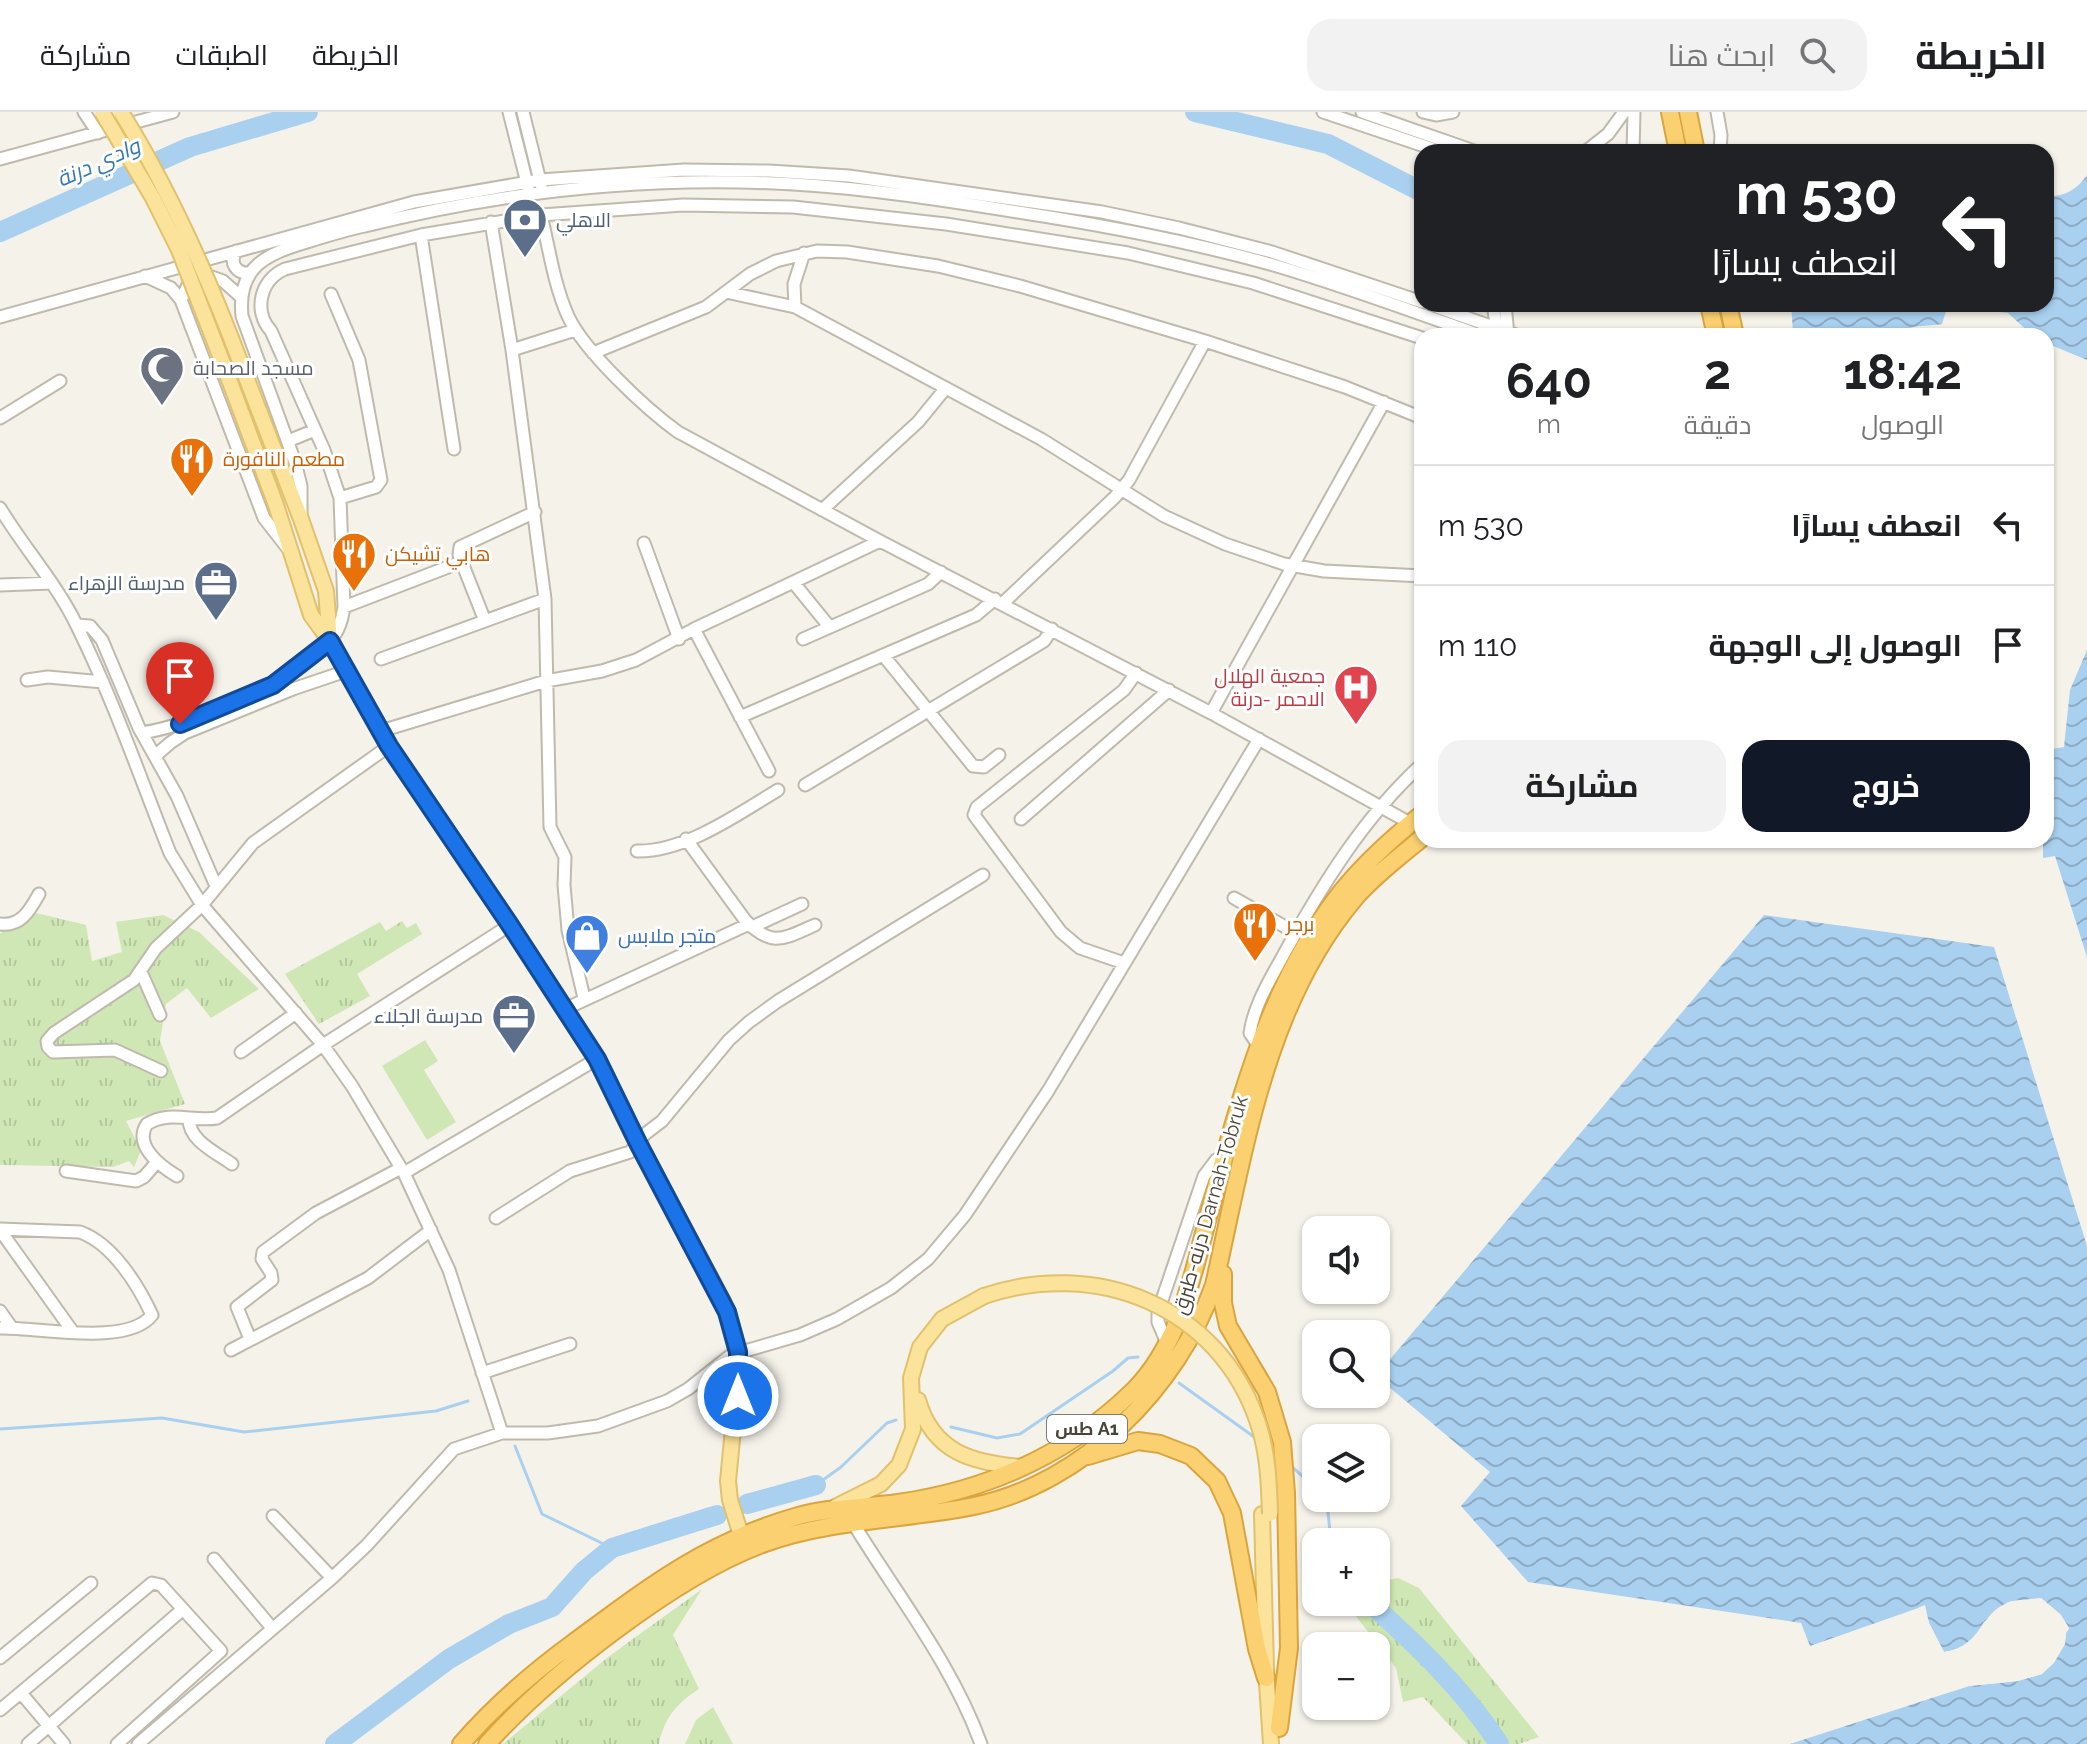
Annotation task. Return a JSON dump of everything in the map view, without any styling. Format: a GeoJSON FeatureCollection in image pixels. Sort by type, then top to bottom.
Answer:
{"type":"FeatureCollection","features":[{"type":"Feature","properties":{"kind":"highway"},"geometry":{"type":"LineString","coordinates":[[1670,112],[1676,144]]}},
{"type":"Feature","properties":{"kind":"highway"},"geometry":{"type":"LineString","coordinates":[[1688,112],[1694,144]]}},
{"type":"Feature","properties":{"kind":"highway","name":"درنه-طبرق Darnah-Tobruk"},"geometry":{"type":"LineString","coordinates":[[461,1744],[519,1684],[622,1604],[682,1565],[741,1535],[802,1514],[891,1504],[993,1482],[1027,1467],[1088,1428],[1137,1387],[1167,1343],[1184,1301],[1258,1045],[1288,978],[1334,902],[1357,874],[1414,821]]}},
{"type":"Feature","properties":{"kind":"highway","name":"درنه-طبرق Darnah-Tobruk"},"geometry":{"type":"LineString","coordinates":[[487,1744],[521,1710],[630,1621],[737,1555],[766,1543],[853,1523],[978,1505],[1050,1477],[1079,1458],[1138,1410],[1173,1368],[1206,1308],[1258,1097],[1300,985],[1331,931],[1356,897],[1414,845]]}},
{"type":"Feature","properties":{"kind":"highway"},"geometry":{"type":"LineString","coordinates":[[1224,1244],[1223,1303],[1228,1326],[1267,1392],[1282,1442],[1289,1648],[1279,1736]]}},
{"type":"Feature","properties":{"kind":"highway"},"geometry":{"type":"LineString","coordinates":[[1079,1458],[1138,1441],[1149,1442],[1181,1451],[1210,1472],[1224,1491],[1232,1513],[1240,1543],[1257,1649],[1266,1678]]}},
{"type":"Feature","properties":{"kind":"main road"},"geometry":{"type":"LineString","coordinates":[[102,112],[153,198],[179,250],[224,366],[311,615],[330,641],[389,746],[597,1059],[638,1143],[723,1301],[732,1325],[738,1359],[728,1481],[730,1500],[741,1535]]}},
{"type":"Feature","properties":{"kind":"main road"},"geometry":{"type":"LineString","coordinates":[[121,112],[166,187],[241,364],[326,591],[330,641]]}},
{"type":"Feature","properties":{"kind":"main road"},"geometry":{"type":"LineString","coordinates":[[830,1509],[869,1492],[891,1476],[905,1454],[913,1429],[911,1378],[920,1347],[942,1319],[985,1300],[1040,1290],[1076,1290],[1130,1302],[1178,1328],[1216,1363],[1243,1407],[1258,1456],[1266,1514],[1279,1736]]}},
{"type":"Feature","properties":{"kind":"main road"},"geometry":{"type":"LineString","coordinates":[[985,1300],[954,1319],[930,1344],[918,1372],[919,1402],[928,1426],[959,1453],[985,1464],[1027,1467]]}},
{"type":"Feature","properties":{"kind":"main road"},"geometry":{"type":"LineString","coordinates":[[1266,1514],[1266,1678],[1271,1744]]}},
{"type":"Feature","properties":{"kind":"street"},"geometry":{"type":"LineString","coordinates":[[84,112],[98,133]]}},
{"type":"Feature","properties":{"kind":"street"},"geometry":{"type":"LineString","coordinates":[[0,159],[173,112]]}},
{"type":"Feature","properties":{"kind":"street"},"geometry":{"type":"LineString","coordinates":[[509,112],[530,195]]}},
{"type":"Feature","properties":{"kind":"street"},"geometry":{"type":"LineString","coordinates":[[523,112],[543,194]]}},
{"type":"Feature","properties":{"kind":"street"},"geometry":{"type":"LineString","coordinates":[[1323,112],[1418,144]]}},
{"type":"Feature","properties":{"kind":"street"},"geometry":{"type":"LineString","coordinates":[[1362,112],[1454,144]]}},
{"type":"Feature","properties":{"kind":"street"},"geometry":{"type":"LineString","coordinates":[[1423,112],[1436,115],[1453,112]]}},
{"type":"Feature","properties":{"kind":"street"},"geometry":{"type":"LineString","coordinates":[[1595,144],[1608,134],[1624,112]]}},
{"type":"Feature","properties":{"kind":"street"},"geometry":{"type":"LineString","coordinates":[[1633,144],[1634,112]]}},
{"type":"Feature","properties":{"kind":"street"},"geometry":{"type":"LineString","coordinates":[[1717,112],[1720,144]]}},
{"type":"Feature","properties":{"kind":"street"},"geometry":{"type":"LineString","coordinates":[[0,317],[379,210],[525,176],[640,171],[809,173],[929,186],[1102,212],[1179,228],[1318,265],[1414,299]]}},
{"type":"Feature","properties":{"kind":"street"},"geometry":{"type":"LineString","coordinates":[[721,205],[722,182]]}},
{"type":"Feature","properties":{"kind":"street"},"geometry":{"type":"LineString","coordinates":[[301,519],[301,486],[288,441],[242,316],[241,297],[250,273],[260,261],[276,251],[351,229],[462,204],[612,187],[722,182],[815,185],[892,193],[1108,226],[1270,265],[1414,312]]}},
{"type":"Feature","properties":{"kind":"street"},"geometry":{"type":"LineString","coordinates":[[142,733],[180,724],[273,685],[330,641],[339,627],[344,607],[340,498],[315,430],[271,331],[264,323],[261,307],[266,285],[278,272],[299,264],[421,235],[541,215],[610,208],[721,205],[829,209],[989,230],[1128,253],[1253,283],[1414,335]]}},
{"type":"Feature","properties":{"kind":"street"},"geometry":{"type":"LineString","coordinates":[[541,215],[563,304],[575,330],[593,353],[678,432],[880,541],[1169,690],[1380,806],[1414,818]]}},
{"type":"Feature","properties":{"kind":"street"},"geometry":{"type":"LineString","coordinates":[[491,222],[512,350],[545,599],[550,827],[565,857],[568,930],[584,998]]}},
{"type":"Feature","properties":{"kind":"street"},"geometry":{"type":"LineString","coordinates":[[421,235],[454,449]]}},
{"type":"Feature","properties":{"kind":"street"},"geometry":{"type":"LineString","coordinates":[[236,251],[233,259],[235,267],[241,273],[250,273]]}},
{"type":"Feature","properties":{"kind":"street"},"geometry":{"type":"LineString","coordinates":[[593,353],[695,312],[763,267],[804,253],[847,252],[952,269],[1205,341],[1414,415]]}},
{"type":"Feature","properties":{"kind":"street"},"geometry":{"type":"LineString","coordinates":[[795,307],[794,284],[804,253]]}},
{"type":"Feature","properties":{"kind":"street"},"geometry":{"type":"LineString","coordinates":[[181,300],[189,283],[206,275],[223,281],[241,297]]}},
{"type":"Feature","properties":{"kind":"street"},"geometry":{"type":"LineString","coordinates":[[144,276],[164,284],[181,300],[264,518],[290,550]]}},
{"type":"Feature","properties":{"kind":"street"},"geometry":{"type":"LineString","coordinates":[[726,292],[795,307],[1041,439],[1164,516],[1206,537],[1293,566],[1344,574],[1414,576]]}},
{"type":"Feature","properties":{"kind":"street"},"geometry":{"type":"LineString","coordinates":[[331,294],[359,360],[381,480],[376,487],[340,498]]}},
{"type":"Feature","properties":{"kind":"street"},"geometry":{"type":"LineString","coordinates":[[1415,312],[1460,328]]}},
{"type":"Feature","properties":{"kind":"street"},"geometry":{"type":"LineString","coordinates":[[1452,312],[1499,328]]}},
{"type":"Feature","properties":{"kind":"street"},"geometry":{"type":"LineString","coordinates":[[512,350],[575,330]]}},
{"type":"Feature","properties":{"kind":"street"},"geometry":{"type":"LineString","coordinates":[[740,717],[976,615],[999,601],[1122,489],[1136,470],[1205,341]]}},
{"type":"Feature","properties":{"kind":"street"},"geometry":{"type":"LineString","coordinates":[[0,418],[60,381]]}},
{"type":"Feature","properties":{"kind":"street"},"geometry":{"type":"LineString","coordinates":[[822,510],[918,422],[945,389]]}},
{"type":"Feature","properties":{"kind":"street"},"geometry":{"type":"LineString","coordinates":[[1211,713],[1384,402]]}},
{"type":"Feature","properties":{"kind":"street"},"geometry":{"type":"LineString","coordinates":[[288,441],[315,430]]}},
{"type":"Feature","properties":{"kind":"street"},"geometry":{"type":"LineString","coordinates":[[0,508],[77,625],[103,682],[170,853],[202,905],[323,1045],[352,1086],[402,1170],[449,1270],[502,1433]]}},
{"type":"Feature","properties":{"kind":"street"},"geometry":{"type":"LineString","coordinates":[[485,621],[461,562],[458,552],[461,545],[535,512]]}},
{"type":"Feature","properties":{"kind":"street"},"geometry":{"type":"LineString","coordinates":[[381,731],[546,681],[636,660],[694,629],[880,541]]}},
{"type":"Feature","properties":{"kind":"street"},"geometry":{"type":"LineString","coordinates":[[644,543],[679,639]]}},
{"type":"Feature","properties":{"kind":"street"},"geometry":{"type":"LineString","coordinates":[[344,607],[461,562]]}},
{"type":"Feature","properties":{"kind":"street"},"geometry":{"type":"LineString","coordinates":[[803,639],[828,625],[928,584],[941,572]]}},
{"type":"Feature","properties":{"kind":"street"},"geometry":{"type":"LineString","coordinates":[[793,582],[828,625]]}},
{"type":"Feature","properties":{"kind":"street"},"geometry":{"type":"LineString","coordinates":[[0,585],[51,583]]}},
{"type":"Feature","properties":{"kind":"street"},"geometry":{"type":"LineString","coordinates":[[381,659],[545,599]]}},
{"type":"Feature","properties":{"kind":"street"},"geometry":{"type":"LineString","coordinates":[[77,625],[90,626],[102,640],[142,733],[177,796],[216,886]]}},
{"type":"Feature","properties":{"kind":"street"},"geometry":{"type":"LineString","coordinates":[[694,629],[769,771]]}},
{"type":"Feature","properties":{"kind":"street"},"geometry":{"type":"LineString","coordinates":[[805,785],[1044,641],[1052,629]]}},
{"type":"Feature","properties":{"kind":"street"},"geometry":{"type":"LineString","coordinates":[[883,655],[973,766],[984,767],[999,755]]}},
{"type":"Feature","properties":{"kind":"street"},"geometry":{"type":"LineString","coordinates":[[155,756],[185,733],[346,671]]}},
{"type":"Feature","properties":{"kind":"street"},"geometry":{"type":"LineString","coordinates":[[1124,963],[1080,948],[1061,932],[974,815],[977,807],[1124,690],[1136,673]]}},
{"type":"Feature","properties":{"kind":"street"},"geometry":{"type":"LineString","coordinates":[[27,680],[58,677],[103,682]]}},
{"type":"Feature","properties":{"kind":"street"},"geometry":{"type":"LineString","coordinates":[[1021,819],[1169,690]]}},
{"type":"Feature","properties":{"kind":"street"},"geometry":{"type":"LineString","coordinates":[[138,1744],[332,1578],[392,1518],[445,1456],[464,1444],[502,1433],[548,1433],[598,1426],[624,1418],[678,1396],[713,1367],[837,1319],[891,1288],[928,1259],[959,1223],[1025,1126],[1259,739]]}},
{"type":"Feature","properties":{"kind":"street"},"geometry":{"type":"LineString","coordinates":[[161,1071],[120,1051],[57,1053],[50,1050],[47,1044],[51,1035],[131,983],[161,942],[202,905],[253,843],[389,746]]}},
{"type":"Feature","properties":{"kind":"street"},"geometry":{"type":"LineString","coordinates":[[1258,1045],[1250,1033],[1255,1012],[1296,933],[1349,847],[1380,806],[1414,772]]}},
{"type":"Feature","properties":{"kind":"street"},"geometry":{"type":"LineString","coordinates":[[637,851],[655,850],[720,825],[778,790]]}},
{"type":"Feature","properties":{"kind":"street"},"geometry":{"type":"LineString","coordinates":[[686,839],[751,926],[767,938],[779,941],[815,925]]}},
{"type":"Feature","properties":{"kind":"street"},"geometry":{"type":"LineString","coordinates":[[496,1218],[564,1174],[624,1155],[662,1121],[715,1056],[749,1022],[983,875]]}},
{"type":"Feature","properties":{"kind":"street"},"geometry":{"type":"LineString","coordinates":[[0,924],[17,923],[31,910],[39,894]]}},
{"type":"Feature","properties":{"kind":"street"},"geometry":{"type":"LineString","coordinates":[[1234,898],[1296,933]]}},
{"type":"Feature","properties":{"kind":"street"},"geometry":{"type":"LineString","coordinates":[[565,1009],[802,904]]}},
{"type":"Feature","properties":{"kind":"street"},"geometry":{"type":"LineString","coordinates":[[177,1176],[157,1162],[142,1140],[144,1128],[151,1121],[165,1117],[217,1118],[323,1045],[510,925]]}},
{"type":"Feature","properties":{"kind":"street"},"geometry":{"type":"LineString","coordinates":[[141,972],[160,1015]]}},
{"type":"Feature","properties":{"kind":"street"},"geometry":{"type":"LineString","coordinates":[[241,1052],[296,1013]]}},
{"type":"Feature","properties":{"kind":"street"},"geometry":{"type":"LineString","coordinates":[[250,1339],[237,1309],[238,1304],[272,1280],[261,1257],[263,1252],[316,1213],[402,1170],[597,1059]]}},
{"type":"Feature","properties":{"kind":"street"},"geometry":{"type":"LineString","coordinates":[[189,1118],[189,1129],[194,1136],[232,1164]]}},
{"type":"Feature","properties":{"kind":"street"},"geometry":{"type":"LineString","coordinates":[[66,1171],[136,1181],[144,1177],[157,1162]]}},
{"type":"Feature","properties":{"kind":"street"},"geometry":{"type":"LineString","coordinates":[[0,1229],[73,1332]]}},
{"type":"Feature","properties":{"kind":"street"},"geometry":{"type":"LineString","coordinates":[[0,1229],[80,1232],[89,1236],[122,1268],[152,1315],[143,1324],[123,1332],[73,1332],[6,1328],[0,1311]]}},
{"type":"Feature","properties":{"kind":"street"},"geometry":{"type":"LineString","coordinates":[[231,1350],[368,1278],[431,1230]]}},
{"type":"Feature","properties":{"kind":"street"},"geometry":{"type":"LineString","coordinates":[[482,1373],[570,1344]]}},
{"type":"Feature","properties":{"kind":"street"},"geometry":{"type":"LineString","coordinates":[[273,1516],[332,1578]]}},
{"type":"Feature","properties":{"kind":"street"},"geometry":{"type":"LineString","coordinates":[[853,1523],[942,1663],[970,1714],[981,1744]]}},
{"type":"Feature","properties":{"kind":"street"},"geometry":{"type":"LineString","coordinates":[[214,1559],[272,1628]]}},
{"type":"Feature","properties":{"kind":"street"},"geometry":{"type":"LineString","coordinates":[[0,1658],[91,1583]]}},
{"type":"Feature","properties":{"kind":"street"},"geometry":{"type":"LineString","coordinates":[[0,1710],[152,1583],[161,1585],[221,1651],[117,1744]]}},
{"type":"Feature","properties":{"kind":"street"},"geometry":{"type":"LineString","coordinates":[[28,1744],[183,1609]]}},
{"type":"Feature","properties":{"kind":"street"},"geometry":{"type":"LineString","coordinates":[[21,1693],[64,1744]]}},
{"type":"Feature","properties":{"kind":"green space"},"geometry":{"type":"Polygon","coordinates":[[[32,912],[86,925],[92,961],[122,952],[116,922],[163,915],[199,932],[259,989],[211,1018],[187,988],[166,1004],[160,1041],[185,1104],[126,1121],[141,1150],[134,1167],[129,1161],[113,1167],[0,1165],[0,934],[17,916],[32,912]]]}},
{"type":"Feature","properties":{"kind":"green space"},"geometry":{"type":"Polygon","coordinates":[[[402,921],[407,928],[416,923],[422,934],[357,974],[370,996],[319,1024],[285,974],[380,922],[386,931],[402,921]]]}},
{"type":"Feature","properties":{"kind":"green space"},"geometry":{"type":"Polygon","coordinates":[[[425,1040],[438,1061],[424,1070],[456,1122],[427,1140],[382,1066],[425,1040]]]}},
{"type":"Feature","properties":{"kind":"green space"},"geometry":{"type":"Polygon","coordinates":[[[1398,1578],[1419,1588],[1539,1737],[1519,1744],[1467,1744],[1423,1697],[1403,1702],[1396,1668],[1390,1660],[1390,1632],[1368,1632],[1356,1616],[1390,1616],[1390,1580],[1398,1578]]]}},
{"type":"Feature","properties":{"kind":"green space"},"geometry":{"type":"Polygon","coordinates":[[[702,1589],[673,1635],[699,1689],[673,1712],[664,1726],[659,1744],[503,1744],[608,1657],[702,1589]]]}},
{"type":"Feature","properties":{"kind":"green space"},"geometry":{"type":"Polygon","coordinates":[[[713,1707],[733,1744],[685,1744],[696,1720],[713,1707]]]}},
{"type":"Feature","properties":{"kind":"water"},"geometry":{"type":"Polygon","coordinates":[[[2087,175],[2087,360],[2054,346],[2054,328],[2024,328],[2008,313],[2000,312],[2054,312],[2054,195],[2070,192],[2087,175]]]}},
{"type":"Feature","properties":{"kind":"water"},"geometry":{"type":"Polygon","coordinates":[[[1792,312],[1946,312],[1942,324],[1911,328],[1793,328],[1792,312]]]}},
{"type":"Feature","properties":{"kind":"water"},"geometry":{"type":"Polygon","coordinates":[[[2087,650],[2087,957],[2055,856],[2043,858],[2043,848],[2054,848],[2054,749],[2064,747],[2070,690],[2087,650]]]}},
{"type":"Feature","properties":{"kind":"water"},"geometry":{"type":"Polygon","coordinates":[[[1764,915],[1994,947],[2087,1246],[2087,1744],[1790,1744],[1969,1686],[2018,1681],[2042,1674],[2066,1638],[2069,1628],[2061,1615],[2041,1598],[2013,1601],[1991,1614],[1967,1643],[1944,1652],[1924,1606],[1810,1646],[1801,1623],[1528,1582],[1461,1506],[1490,1472],[1390,1388],[1390,1359],[1764,915]]]}},
{"type":"Feature","properties":{"kind":"pier"},"geometry":{"type":"Polygon","coordinates":[[[2041,1598],[2061,1615],[2069,1629],[2054,1663],[2042,1674],[2018,1681],[1969,1686],[1947,1693],[1946,1690],[1968,1682],[2017,1677],[2040,1671],[2062,1642],[2064,1625],[2041,1602],[2010,1606],[1987,1624],[1978,1641],[1959,1653],[1944,1656],[1936,1647],[1918,1608],[1925,1605],[1929,1623],[1944,1652],[1957,1650],[1969,1643],[1984,1622],[2008,1602],[2041,1598]]]}},
{"type":"Feature","properties":{"kind":"waterway","name":"وادي درنة"},"geometry":{"type":"LineString","coordinates":[[0,232],[190,147],[308,112]]}},
{"type":"Feature","properties":{"kind":"waterway","name":"وادي درنة"},"geometry":{"type":"LineString","coordinates":[[1195,112],[1328,144],[1414,188]]}},
{"type":"Feature","properties":{"kind":"waterway"},"geometry":{"type":"LineString","coordinates":[[951,1427],[997,1438],[1020,1434],[1128,1358],[1138,1357]]}},
{"type":"Feature","properties":{"kind":"waterway"},"geometry":{"type":"LineString","coordinates":[[1179,1383],[1257,1439]]}},
{"type":"Feature","properties":{"kind":"waterway"},"geometry":{"type":"LineString","coordinates":[[0,1429],[162,1418],[244,1432],[436,1411],[468,1401]]}},
{"type":"Feature","properties":{"kind":"waterway"},"geometry":{"type":"LineString","coordinates":[[816,1485],[841,1467],[887,1423],[896,1420]]}},
{"type":"Feature","properties":{"kind":"waterway"},"geometry":{"type":"LineString","coordinates":[[515,1446],[542,1514],[612,1548]]}},
{"type":"Feature","properties":{"kind":"waterway"},"geometry":{"type":"LineString","coordinates":[[1291,1466],[1302,1476]]}},
{"type":"Feature","properties":{"kind":"waterway"},"geometry":{"type":"LineString","coordinates":[[747,1504],[816,1485]]}},
{"type":"Feature","properties":{"kind":"waterway"},"geometry":{"type":"LineString","coordinates":[[1328,1512],[1330,1528]]}},
{"type":"Feature","properties":{"kind":"waterway"},"geometry":{"type":"LineString","coordinates":[[335,1744],[449,1659],[509,1624],[552,1607],[584,1571],[612,1548],[717,1515]]}},
{"type":"Feature","properties":{"kind":"waterway"},"geometry":{"type":"LineString","coordinates":[[1384,1616],[1439,1669],[1471,1705],[1499,1744]]}},
{"type":"Feature","properties":{"kind":"place","name":"الاهلي"},"geometry":{"type":"Point","coordinates":[525,259]}},
{"type":"Feature","properties":{"kind":"place","name":"مسجد الصحابة"},"geometry":{"type":"Point","coordinates":[162,407]}},
{"type":"Feature","properties":{"kind":"place","name":"مطعم النافورة"},"geometry":{"type":"Point","coordinates":[192,498]}},
{"type":"Feature","properties":{"kind":"place","name":"هابي تشيكن"},"geometry":{"type":"Point","coordinates":[354,593]}},
{"type":"Feature","properties":{"kind":"place","name":"مدرسة الزهراء"},"geometry":{"type":"Point","coordinates":[216,622]}},
{"type":"Feature","properties":{"kind":"place","name":"جمعية الهلال الاحمر -درنة"},"geometry":{"type":"Point","coordinates":[1356,726]}},
{"type":"Feature","properties":{"kind":"place","name":"برجر"},"geometry":{"type":"Point","coordinates":[1255,963]}},
{"type":"Feature","properties":{"kind":"place","name":"متجر ملابس"},"geometry":{"type":"Point","coordinates":[587,975]}},
{"type":"Feature","properties":{"kind":"place","name":"مدرسة الجلاء"},"geometry":{"type":"Point","coordinates":[514,1055]}},
{"type":"Feature","properties":{"kind":"route"},"geometry":{"type":"LineString","coordinates":[[180,724],[273,685],[330,641],[389,746],[510,925],[610,1083],[638,1143],[723,1301],[738,1352],[738,1396]]}}]}
